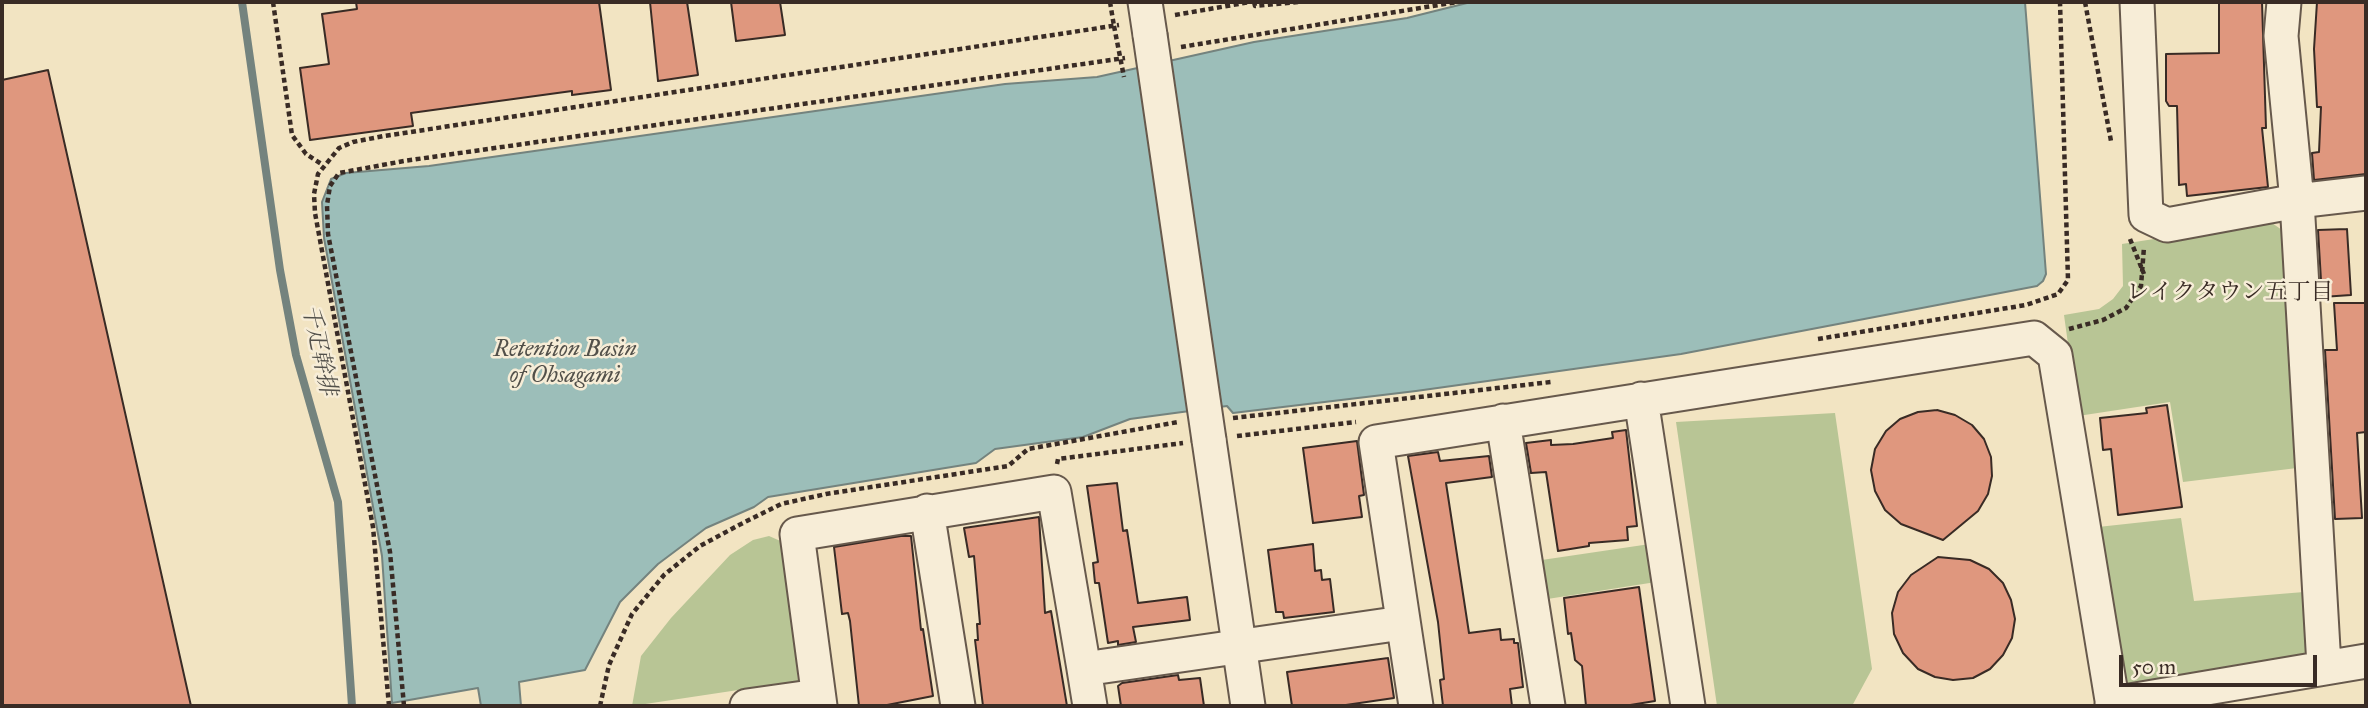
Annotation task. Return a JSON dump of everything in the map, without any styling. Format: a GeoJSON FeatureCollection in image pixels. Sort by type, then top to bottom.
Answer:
{"type":"FeatureCollection","features":[{"type":"Feature","properties":{"kind":"street"},"geometry":{"type":"LineString","coordinates":[[2137,2],[2146,215],[2167,225],[2297,201],[2366,193]]}},
{"type":"Feature","properties":{"kind":"street"},"geometry":{"type":"LineString","coordinates":[[2284,2],[2281,36],[2297,201],[2325,666]]}},
{"type":"Feature","properties":{"kind":"street"},"geometry":{"type":"LineString","coordinates":[[1148,33],[1216,429],[1238,645],[1248,706]]}},
{"type":"Feature","properties":{"kind":"street"},"geometry":{"type":"LineString","coordinates":[[1416,706],[1376,442],[2034,338],[2055,355],[2113,705],[2366,661]]}},
{"type":"Feature","properties":{"kind":"street"},"geometry":{"type":"LineString","coordinates":[[1641,399],[1688,706]]}},
{"type":"Feature","properties":{"kind":"street"},"geometry":{"type":"LineString","coordinates":[[1503,421],[1548,706]]}},
{"type":"Feature","properties":{"kind":"street"},"geometry":{"type":"LineString","coordinates":[[747,706],[819,701],[797,534],[1054,492],[1090,706]]}},
{"type":"Feature","properties":{"kind":"street"},"geometry":{"type":"LineString","coordinates":[[927,511],[958,706]]}},
{"type":"Feature","properties":{"kind":"street"},"geometry":{"type":"LineString","coordinates":[[1084,669],[1402,623]]}},
{"type":"Feature","properties":{"kind":"path"},"geometry":{"type":"LineString","coordinates":[[273,2],[292,135],[306,154],[323,165]]}},
{"type":"Feature","properties":{"kind":"path"},"geometry":{"type":"LineString","coordinates":[[1110,2],[1114,26]]}},
{"type":"Feature","properties":{"kind":"path"},"geometry":{"type":"LineString","coordinates":[[404,706],[390,552],[328,234],[327,205],[330,186],[339,173],[404,161],[968,83],[1252,2],[1255,6],[1298,2]]}},
{"type":"Feature","properties":{"kind":"path"},"geometry":{"type":"LineString","coordinates":[[389,706],[373,527],[315,213],[314,194],[323,165],[339,148],[353,142],[384,136],[1114,26],[1148,33],[1457,2]]}},
{"type":"Feature","properties":{"kind":"path"},"geometry":{"type":"LineString","coordinates":[[1810,341],[2026,305],[2058,294],[2068,280],[2060,2]]}},
{"type":"Feature","properties":{"kind":"path"},"geometry":{"type":"LineString","coordinates":[[2055,355],[2068,329],[2115,316],[2135,298],[2144,274],[2146,215]]}},
{"type":"Feature","properties":{"kind":"path"},"geometry":{"type":"LineString","coordinates":[[1058,459],[1216,429],[1558,381]]}},
{"type":"Feature","properties":{"kind":"path"},"geometry":{"type":"LineString","coordinates":[[600,706],[609,665],[632,614],[663,575],[700,546],[760,514],[781,504],[826,494],[1008,466],[1028,449],[1181,421]]}},
{"type":"Feature","properties":{"kind":"path"},"geometry":{"type":"LineString","coordinates":[[1216,429],[1359,421],[1376,442]]}},
{"type":"Feature","properties":{"kind":"green space"},"geometry":{"type":"Polygon","coordinates":[[[2269,221],[2282,230],[2297,468],[2183,482],[2170,402],[2078,416],[2064,315],[2099,309],[2113,299],[2123,286],[2122,244],[2269,221]]]}},
{"type":"Feature","properties":{"kind":"green space"},"geometry":{"type":"Polygon","coordinates":[[[1835,413],[1872,669],[1852,706],[1717,706],[1676,422],[1835,413]]]}},
{"type":"Feature","properties":{"kind":"green space"},"geometry":{"type":"Polygon","coordinates":[[[2181,518],[2194,601],[2304,592],[2308,652],[2298,662],[2133,687],[2120,677],[2098,527],[2181,518]]]}},
{"type":"Feature","properties":{"kind":"green space"},"geometry":{"type":"Polygon","coordinates":[[[769,536],[785,543],[798,681],[632,706],[641,656],[671,618],[730,555],[753,540],[769,536]]]}},
{"type":"Feature","properties":{"kind":"green space"},"geometry":{"type":"Polygon","coordinates":[[[1650,544],[1656,582],[1541,600],[1535,561],[1650,544]]]}},
{"type":"Feature","properties":{"kind":"water","name":"Retention Basin of Ohsagami"},"geometry":{"type":"Polygon","coordinates":[[[1471,2],[2025,2],[2046,274],[2043,281],[2037,286],[1681,354],[1233,413],[1227,406],[1130,419],[1083,437],[995,449],[976,463],[768,497],[754,507],[706,528],[658,564],[620,602],[585,670],[519,682],[521,706],[481,706],[478,688],[392,703],[382,556],[324,238],[322,202],[331,179],[346,173],[429,166],[1005,84],[1097,77],[1254,42],[1407,18],[1471,2]]]}},
{"type":"Feature","properties":{"kind":"building"},"geometry":{"type":"Polygon","coordinates":[[[356,2],[599,2],[611,90],[572,95],[572,91],[411,113],[413,126],[310,140],[300,68],[329,64],[322,14],[357,9],[356,2]]]}},
{"type":"Feature","properties":{"kind":"building"},"geometry":{"type":"Polygon","coordinates":[[[650,2],[687,2],[698,75],[658,81],[650,2]]]}},
{"type":"Feature","properties":{"kind":"building"},"geometry":{"type":"Polygon","coordinates":[[[731,2],[780,2],[785,35],[736,41],[731,2]]]}},
{"type":"Feature","properties":{"kind":"building"},"geometry":{"type":"Polygon","coordinates":[[[2219,2],[2262,2],[2266,128],[2262,128],[2268,187],[2187,196],[2186,184],[2179,185],[2177,106],[2169,106],[2166,101],[2166,54],[2219,53],[2219,2]]]}},
{"type":"Feature","properties":{"kind":"building"},"geometry":{"type":"Polygon","coordinates":[[[2317,2],[2366,2],[2366,174],[2314,180],[2312,153],[2319,152],[2321,107],[2317,107],[2314,49],[2317,2]]]}},
{"type":"Feature","properties":{"kind":"building"},"geometry":{"type":"Polygon","coordinates":[[[48,70],[191,706],[2,706],[2,80],[48,70]]]}},
{"type":"Feature","properties":{"kind":"building"},"geometry":{"type":"Polygon","coordinates":[[[2347,229],[2351,295],[2322,297],[2318,230],[2347,229]]]}},
{"type":"Feature","properties":{"kind":"building"},"geometry":{"type":"Polygon","coordinates":[[[2334,303],[2366,303],[2366,432],[2357,433],[2362,518],[2335,519],[2325,350],[2337,350],[2334,303]]]}},
{"type":"Feature","properties":{"kind":"building"},"geometry":{"type":"Polygon","coordinates":[[[2167,405],[2182,507],[2118,515],[2111,449],[2103,450],[2100,418],[2147,413],[2146,408],[2167,405]]]}},
{"type":"Feature","properties":{"kind":"building"},"geometry":{"type":"Polygon","coordinates":[[[1937,410],[1955,415],[1972,425],[1984,439],[1991,457],[1992,476],[1988,494],[1978,511],[1943,540],[1901,524],[1885,510],[1875,491],[1871,470],[1875,449],[1886,431],[1900,419],[1918,412],[1937,410]]]}},
{"type":"Feature","properties":{"kind":"building"},"geometry":{"type":"Polygon","coordinates":[[[1626,430],[1637,526],[1627,527],[1628,540],[1589,543],[1589,546],[1558,551],[1546,472],[1531,473],[1526,443],[1551,440],[1551,445],[1573,444],[1613,438],[1612,432],[1626,430]]]}},
{"type":"Feature","properties":{"kind":"building"},"geometry":{"type":"Polygon","coordinates":[[[1357,441],[1364,495],[1359,496],[1362,517],[1313,523],[1303,448],[1357,441]]]}},
{"type":"Feature","properties":{"kind":"building"},"geometry":{"type":"Polygon","coordinates":[[[1438,452],[1440,461],[1489,456],[1492,477],[1446,483],[1469,633],[1500,629],[1501,640],[1514,639],[1514,643],[1518,643],[1523,687],[1510,689],[1512,706],[1443,706],[1440,680],[1444,679],[1438,622],[1408,456],[1438,452]]]}},
{"type":"Feature","properties":{"kind":"building"},"geometry":{"type":"Polygon","coordinates":[[[1117,483],[1123,531],[1127,530],[1138,603],[1187,597],[1190,620],[1133,627],[1136,642],[1118,645],[1118,641],[1108,643],[1099,583],[1095,583],[1093,563],[1098,562],[1087,486],[1117,483]]]}},
{"type":"Feature","properties":{"kind":"building"},"geometry":{"type":"Polygon","coordinates":[[[1039,517],[1045,613],[1051,611],[1067,706],[983,706],[975,640],[978,640],[977,624],[980,624],[974,556],[969,557],[964,528],[1039,517]]]}},
{"type":"Feature","properties":{"kind":"building"},"geometry":{"type":"Polygon","coordinates":[[[911,536],[921,630],[923,629],[933,696],[882,706],[859,706],[850,621],[848,613],[842,614],[834,547],[911,536]]]}},
{"type":"Feature","properties":{"kind":"building"},"geometry":{"type":"Polygon","coordinates":[[[1313,544],[1315,571],[1321,570],[1322,580],[1330,579],[1334,612],[1284,618],[1283,612],[1276,612],[1268,550],[1313,544]]]}},
{"type":"Feature","properties":{"kind":"building"},"geometry":{"type":"Polygon","coordinates":[[[1938,557],[1970,560],[1989,569],[2003,583],[2011,600],[2015,619],[2012,638],[2003,655],[1990,669],[1973,678],[1953,680],[1935,677],[1918,669],[1903,653],[1894,634],[1892,613],[1898,592],[1911,575],[1938,557]]]}},
{"type":"Feature","properties":{"kind":"building"},"geometry":{"type":"Polygon","coordinates":[[[1639,587],[1655,701],[1624,706],[1586,706],[1582,666],[1575,660],[1571,633],[1568,634],[1564,598],[1639,587]]]}},
{"type":"Feature","properties":{"kind":"building"},"geometry":{"type":"Polygon","coordinates":[[[1388,658],[1394,698],[1339,706],[1292,706],[1287,672],[1388,658]]]}},
{"type":"Feature","properties":{"kind":"building"},"geometry":{"type":"Polygon","coordinates":[[[1178,675],[1179,680],[1200,678],[1204,706],[1121,706],[1118,686],[1122,683],[1178,675]]]}},
{"type":"Feature","properties":{"kind":"waterway","name":"千疋幹排"},"geometry":{"type":"LineString","coordinates":[[242,2],[280,270],[296,355],[338,502],[352,706]]}},
{"type":"Feature","properties":{"kind":"district","name":"レイクタウン五丁目"},"geometry":{"type":"Point","coordinates":[2230,293]}}]}
